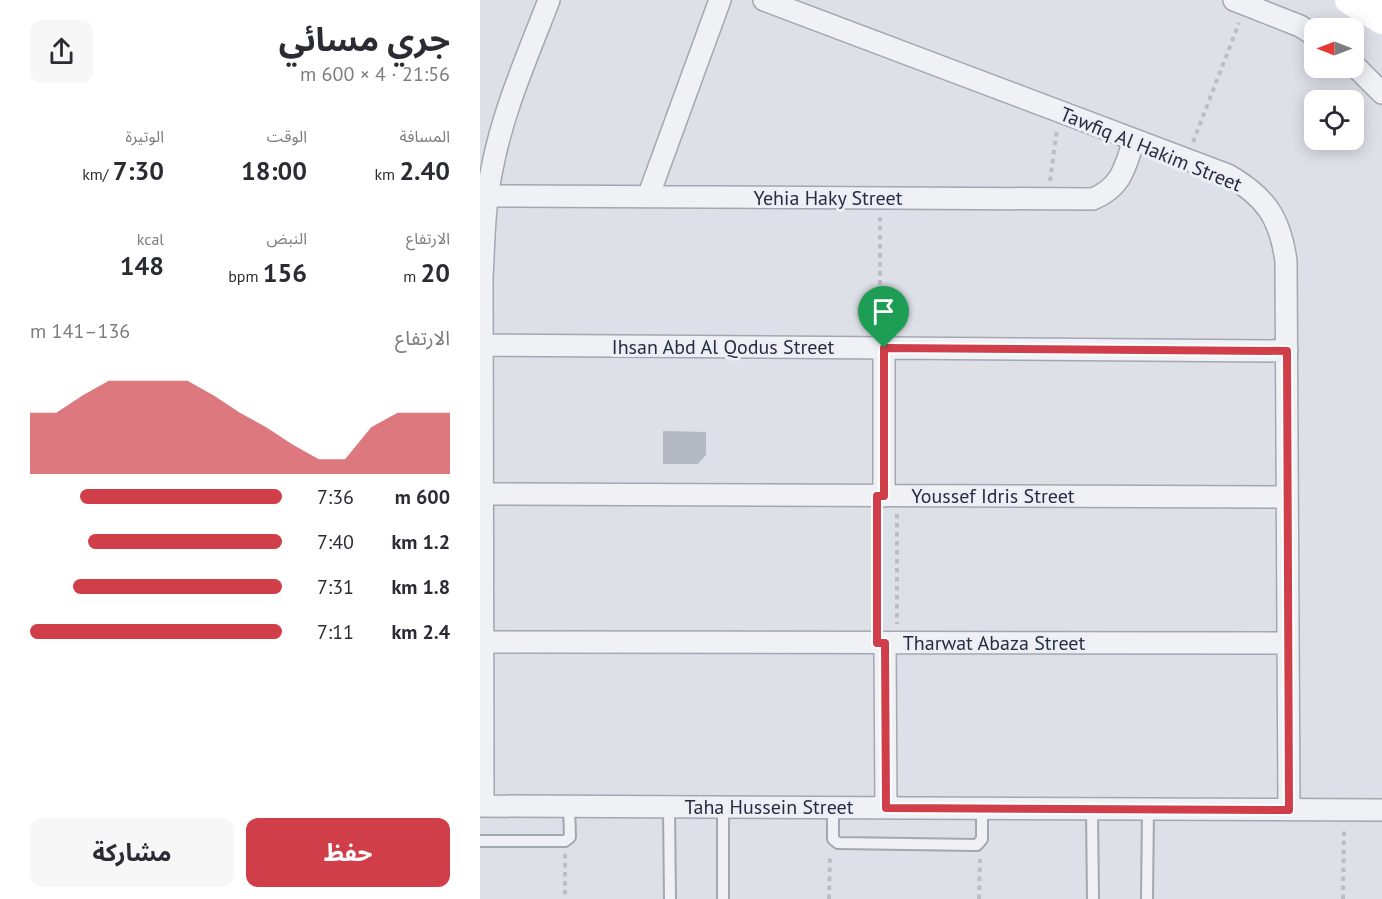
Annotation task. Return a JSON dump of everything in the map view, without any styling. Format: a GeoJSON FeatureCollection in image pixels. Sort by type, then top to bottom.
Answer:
{"type":"FeatureCollection","features":[{"type":"Feature","properties":{"kind":"main road"},"geometry":{"type":"LineString","coordinates":[[1374,0],[1382,11]]}},
{"type":"Feature","properties":{"kind":"street"},"geometry":{"type":"LineString","coordinates":[[482,806],[484,642],[482,278],[487,196],[506,113],[549,0]]}},
{"type":"Feature","properties":{"kind":"street"},"geometry":{"type":"LineString","coordinates":[[648,197],[720,0]]}},
{"type":"Feature","properties":{"kind":"street","name":"Tawfiq Al Hakim Street"},"geometry":{"type":"LineString","coordinates":[[764,0],[1228,176],[1246,186],[1263,201],[1275,219],[1283,239],[1286,261],[1289,810]]}},
{"type":"Feature","properties":{"kind":"street"},"geometry":{"type":"LineString","coordinates":[[1349,0],[1382,20]]}},
{"type":"Feature","properties":{"kind":"street"},"geometry":{"type":"LineString","coordinates":[[1240,2],[1304,29]]}},
{"type":"Feature","properties":{"kind":"street"},"geometry":{"type":"LineString","coordinates":[[1364,75],[1382,93]]}},
{"type":"Feature","properties":{"kind":"street","name":"Yehia Haky Street"},"geometry":{"type":"LineString","coordinates":[[487,196],[1093,199],[1105,194],[1115,186],[1122,174],[1134,140]]}},
{"type":"Feature","properties":{"kind":"street","name":"Ihsan Abd Al Qodus Street"},"geometry":{"type":"LineString","coordinates":[[482,345],[1287,351]]}},
{"type":"Feature","properties":{"kind":"street"},"geometry":{"type":"LineString","coordinates":[[882,348],[886,496]]}},
{"type":"Feature","properties":{"kind":"street","name":"Youssef Idris Street"},"geometry":{"type":"LineString","coordinates":[[483,494],[1287,497]]}},
{"type":"Feature","properties":{"kind":"street","name":"Tharwat Abaza Street"},"geometry":{"type":"LineString","coordinates":[[484,642],[1288,643]]}},
{"type":"Feature","properties":{"kind":"street"},"geometry":{"type":"LineString","coordinates":[[886,643],[886,808]]}},
{"type":"Feature","properties":{"kind":"street","name":"Taha Hussein Street"},"geometry":{"type":"LineString","coordinates":[[482,806],[1382,810]]}},
{"type":"Feature","properties":{"kind":"lane"},"geometry":{"type":"LineString","coordinates":[[480,841],[565,841],[570,837],[569,807]]}},
{"type":"Feature","properties":{"kind":"lane"},"geometry":{"type":"LineString","coordinates":[[669,807],[670,899]]}},
{"type":"Feature","properties":{"kind":"lane"},"geometry":{"type":"LineString","coordinates":[[723,807],[723,899]]}},
{"type":"Feature","properties":{"kind":"lane"},"geometry":{"type":"LineString","coordinates":[[833,808],[834,842],[965,845],[980,843],[982,839],[982,808]]}},
{"type":"Feature","properties":{"kind":"lane"},"geometry":{"type":"LineString","coordinates":[[1092,809],[1093,899]]}},
{"type":"Feature","properties":{"kind":"lane"},"geometry":{"type":"LineString","coordinates":[[1147,899],[1148,809]]}},
{"type":"Feature","properties":{"kind":"path"},"geometry":{"type":"LineString","coordinates":[[1186,159],[1240,2]]}},
{"type":"Feature","properties":{"kind":"path"},"geometry":{"type":"LineString","coordinates":[[1047,200],[1060,112]]}},
{"type":"Feature","properties":{"kind":"path"},"geometry":{"type":"LineString","coordinates":[[880,199],[882,348]]}},
{"type":"Feature","properties":{"kind":"path"},"geometry":{"type":"LineString","coordinates":[[886,496],[886,643]]}},
{"type":"Feature","properties":{"kind":"path"},"geometry":{"type":"LineString","coordinates":[[886,496],[886,643]]}},
{"type":"Feature","properties":{"kind":"path"},"geometry":{"type":"LineString","coordinates":[[1343,899],[1344,810]]}},
{"type":"Feature","properties":{"kind":"path"},"geometry":{"type":"LineString","coordinates":[[565,841],[566,899]]}},
{"type":"Feature","properties":{"kind":"path"},"geometry":{"type":"LineString","coordinates":[[829,899],[829,859],[834,842]]}},
{"type":"Feature","properties":{"kind":"path"},"geometry":{"type":"LineString","coordinates":[[979,899],[980,843]]}},
{"type":"Feature","properties":{"kind":"building"},"geometry":{"type":"Polygon","coordinates":[[[663,431],[706,432],[706,455],[698,464],[663,464],[663,431]]]}},
{"type":"Feature","properties":{"kind":"route"},"geometry":{"type":"LineString","coordinates":[[884,348],[1287,351],[1289,810],[886,808],[885,643],[877,643],[877,496],[884,496],[884,348]]}}]}
